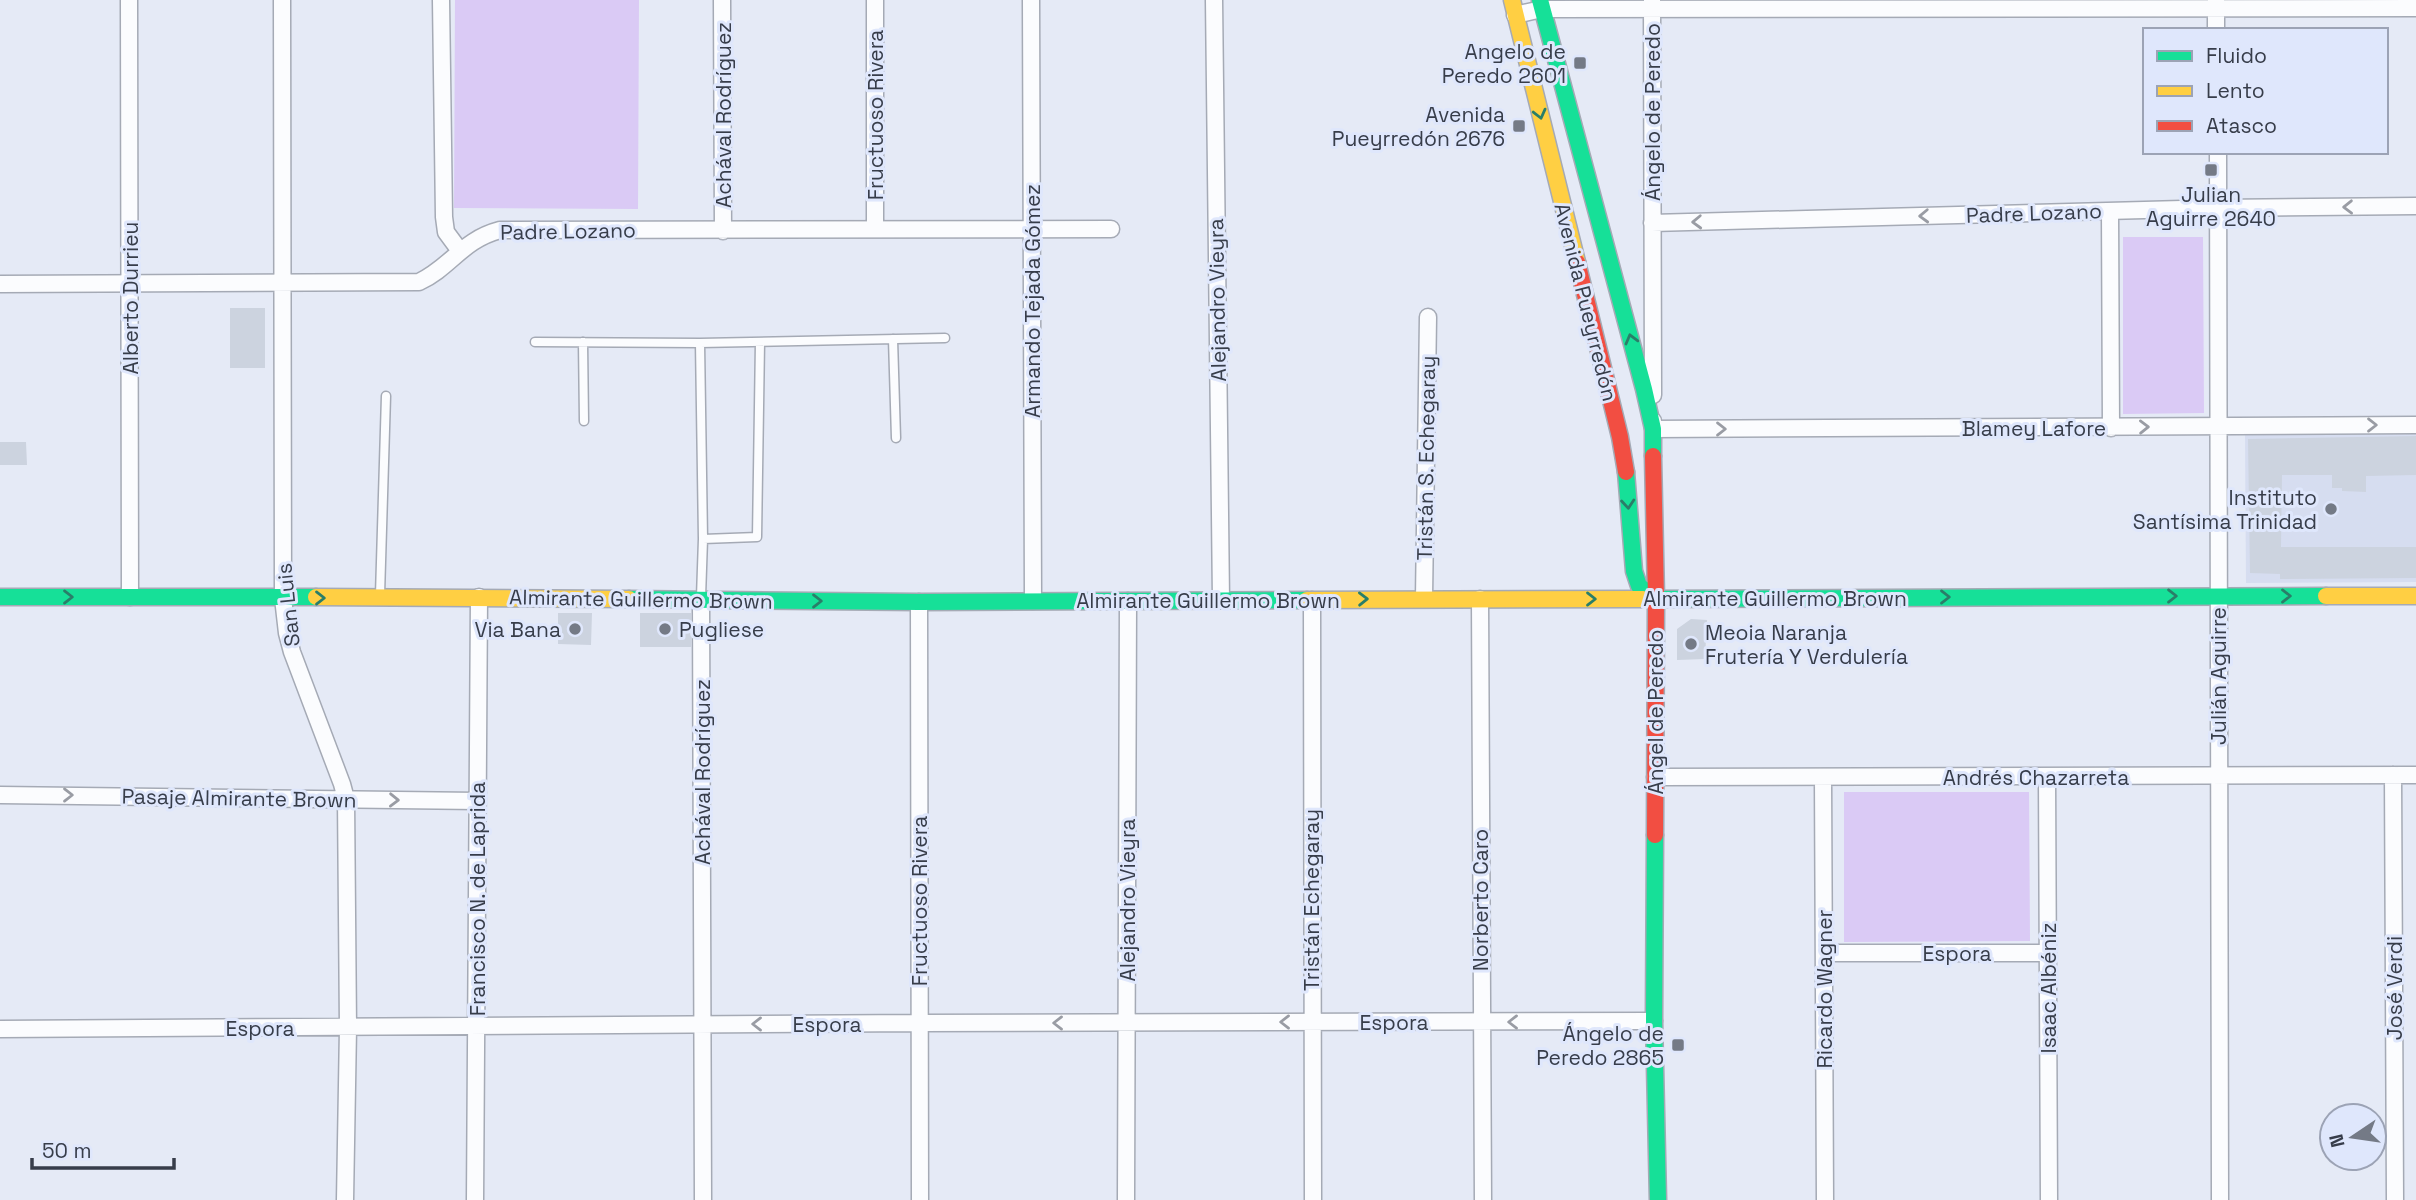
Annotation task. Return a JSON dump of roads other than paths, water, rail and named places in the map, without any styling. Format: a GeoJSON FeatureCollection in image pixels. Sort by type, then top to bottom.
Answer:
{"type":"FeatureCollection","features":[{"type":"Feature","properties":{"kind":"street","name":"Alberto Durrieu"},"geometry":{"type":"LineString","coordinates":[[129,0],[130,597]]}},
{"type":"Feature","properties":{"kind":"street","name":"San Luis"},"geometry":{"type":"LineString","coordinates":[[282,0],[283,598],[292,652],[346,799],[348,1028],[345,1200]]}},
{"type":"Feature","properties":{"kind":"street"},"geometry":{"type":"LineString","coordinates":[[441,0],[444,217],[446,232],[460,251]]}},
{"type":"Feature","properties":{"kind":"street","name":"Achával Rodríguez"},"geometry":{"type":"LineString","coordinates":[[722,0],[723,231]]}},
{"type":"Feature","properties":{"kind":"street","name":"Fructuoso Rivera"},"geometry":{"type":"LineString","coordinates":[[875,0],[875,229]]}},
{"type":"Feature","properties":{"kind":"street","name":"Armando Tejada Gómez"},"geometry":{"type":"LineString","coordinates":[[1031,0],[1033,601]]}},
{"type":"Feature","properties":{"kind":"street","name":"Alejandro Vieyra"},"geometry":{"type":"LineString","coordinates":[[1214,0],[1221,600]]}},
{"type":"Feature","properties":{"kind":"street"},"geometry":{"type":"LineString","coordinates":[[1514,8],[1541,4],[2216,4],[2416,8]]}},
{"type":"Feature","properties":{"kind":"street","name":"Avenida Pueyrredón"},"geometry":{"type":"LineString","coordinates":[[1541,4],[1653,429]]}},
{"type":"Feature","properties":{"kind":"street"},"geometry":{"type":"LineString","coordinates":[[2216,4],[2216,28]]}},
{"type":"Feature","properties":{"kind":"street","name":"Ángelo de Peredo"},"geometry":{"type":"LineString","coordinates":[[1652,5],[1652,223]]}},
{"type":"Feature","properties":{"kind":"street","name":"Avenida Pueyrredón"},"geometry":{"type":"LineString","coordinates":[[1514,8],[1620,437],[1625,464],[1634,570],[1639,586],[1656,598]]}},
{"type":"Feature","properties":{"kind":"street","name":"Julián Aguirre"},"geometry":{"type":"LineString","coordinates":[[2218,154],[2220,1200]]}},
{"type":"Feature","properties":{"kind":"street","name":"Padre Lozano"},"geometry":{"type":"LineString","coordinates":[[1652,223],[2219,208],[2416,206]]}},
{"type":"Feature","properties":{"kind":"street"},"geometry":{"type":"LineString","coordinates":[[2110,211],[2111,428]]}},
{"type":"Feature","properties":{"kind":"street","name":"Ángel de Peredo"},"geometry":{"type":"LineString","coordinates":[[1652,223],[1656,598],[1654,1021],[1658,1200]]}},
{"type":"Feature","properties":{"kind":"street","name":"Padre Lozano"},"geometry":{"type":"LineString","coordinates":[[0,284],[419,282],[433,275],[481,235],[500,230],[1111,229]]}},
{"type":"Feature","properties":{"kind":"street","name":"Tristán S. Echegaray"},"geometry":{"type":"LineString","coordinates":[[1424,598],[1428,317]]}},
{"type":"Feature","properties":{"kind":"street","name":"Blamey Lafore"},"geometry":{"type":"LineString","coordinates":[[1653,429],[2416,425]]}},
{"type":"Feature","properties":{"kind":"street","name":"Almirante Guillermo Brown"},"geometry":{"type":"LineString","coordinates":[[0,597],[479,597],[919,602],[2416,596]]}},
{"type":"Feature","properties":{"kind":"street","name":"Francisco N. de Laprida"},"geometry":{"type":"LineString","coordinates":[[475,1200],[479,597]]}},
{"type":"Feature","properties":{"kind":"street","name":"Norberto Caro"},"geometry":{"type":"LineString","coordinates":[[1480,599],[1480,1022],[1483,1200]]}},
{"type":"Feature","properties":{"kind":"street","name":"Achával Rodríguez"},"geometry":{"type":"LineString","coordinates":[[701,600],[703,1200]]}},
{"type":"Feature","properties":{"kind":"street","name":"Tristán Echegaray"},"geometry":{"type":"LineString","coordinates":[[1312,600],[1313,1200]]}},
{"type":"Feature","properties":{"kind":"street","name":"Alejandro Vieyra"},"geometry":{"type":"LineString","coordinates":[[1126,1200],[1128,601]]}},
{"type":"Feature","properties":{"kind":"street","name":"Fructuoso Rivera"},"geometry":{"type":"LineString","coordinates":[[919,602],[920,1200]]}},
{"type":"Feature","properties":{"kind":"street","name":"José Verdi"},"geometry":{"type":"LineString","coordinates":[[2393,775],[2395,1200]]}},
{"type":"Feature","properties":{"kind":"street","name":"Andrés Chazarreta"},"geometry":{"type":"LineString","coordinates":[[1655,777],[2416,775]]}},
{"type":"Feature","properties":{"kind":"street","name":"Isaac Albéniz"},"geometry":{"type":"LineString","coordinates":[[2047,777],[2049,1200]]}},
{"type":"Feature","properties":{"kind":"street","name":"Ricardo Wagner"},"geometry":{"type":"LineString","coordinates":[[1823,778],[1825,1200]]}},
{"type":"Feature","properties":{"kind":"street","name":"Pasaje Almirante Brown"},"geometry":{"type":"LineString","coordinates":[[0,795],[478,801]]}},
{"type":"Feature","properties":{"kind":"street","name":"Espora"},"geometry":{"type":"LineString","coordinates":[[1824,953],[2048,953]]}},
{"type":"Feature","properties":{"kind":"street","name":"Espora"},"geometry":{"type":"LineString","coordinates":[[0,1029],[1654,1021]]}},
{"type":"Feature","properties":{"kind":"lane"},"geometry":{"type":"LineString","coordinates":[[534,342],[700,343],[945,338]]}},
{"type":"Feature","properties":{"kind":"lane"},"geometry":{"type":"LineString","coordinates":[[893,339],[896,438]]}},
{"type":"Feature","properties":{"kind":"lane"},"geometry":{"type":"LineString","coordinates":[[583,342],[584,421]]}},
{"type":"Feature","properties":{"kind":"lane"},"geometry":{"type":"LineString","coordinates":[[703,539],[757,537],[760,342]]}},
{"type":"Feature","properties":{"kind":"lane","name":"Achával Rodríguez"},"geometry":{"type":"LineString","coordinates":[[700,343],[703,539],[701,600]]}},
{"type":"Feature","properties":{"kind":"lane"},"geometry":{"type":"LineString","coordinates":[[380,598],[386,396]]}},
{"type":"Feature","properties":{"kind":"place","name":"Angelo de Peredo 2601"},"geometry":{"type":"Point","coordinates":[1580,63]}},
{"type":"Feature","properties":{"kind":"place","name":"Avenida Pueyrredón 2676"},"geometry":{"type":"Point","coordinates":[1519,126]}},
{"type":"Feature","properties":{"kind":"place","name":"Julian Aguirre 2640"},"geometry":{"type":"Point","coordinates":[2211,170]}},
{"type":"Feature","properties":{"kind":"place","name":"Instituto Santísima Trinidad"},"geometry":{"type":"Point","coordinates":[2331,509]}},
{"type":"Feature","properties":{"kind":"place","name":"Via Bana"},"geometry":{"type":"Point","coordinates":[575,629]}},
{"type":"Feature","properties":{"kind":"place","name":"Pugliese"},"geometry":{"type":"Point","coordinates":[665,629]}},
{"type":"Feature","properties":{"kind":"place","name":"Meoia Naranja Frutería Y Verdulería"},"geometry":{"type":"Point","coordinates":[1691,644]}},
{"type":"Feature","properties":{"kind":"place","name":"Ángelo de Peredo 2865"},"geometry":{"type":"Point","coordinates":[1678,1045]}}]}
